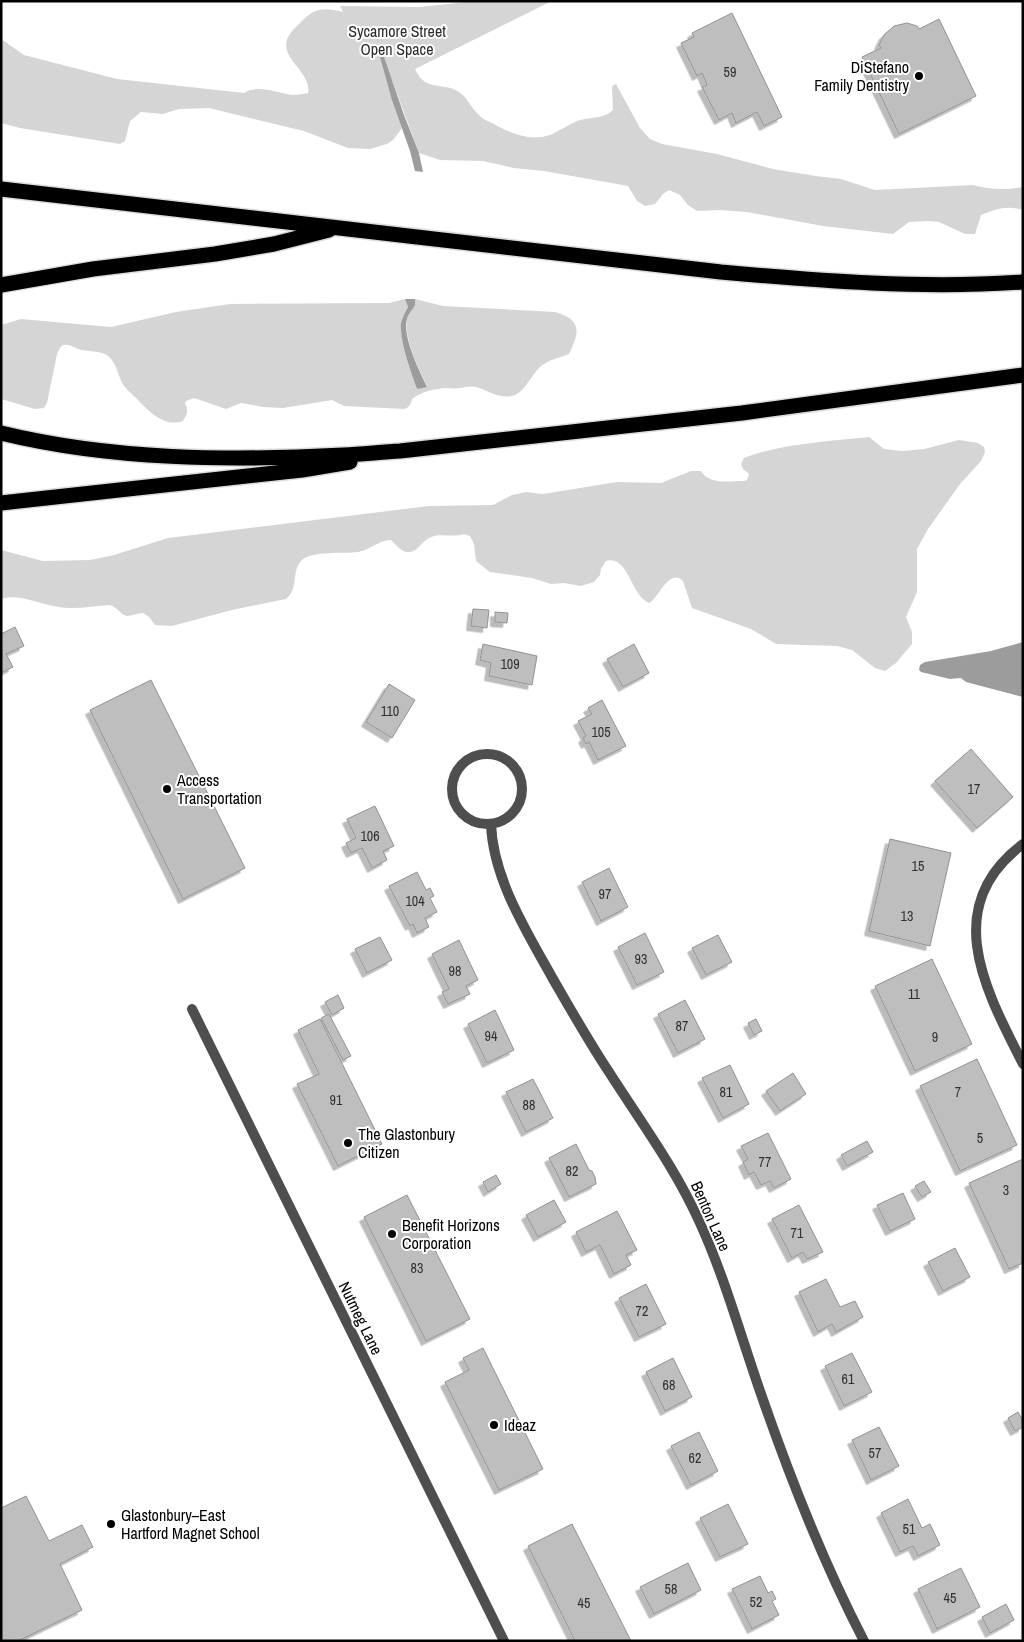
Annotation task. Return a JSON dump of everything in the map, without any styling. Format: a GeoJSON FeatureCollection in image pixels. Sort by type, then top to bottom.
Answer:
{"type":"FeatureCollection","features":[{"type":"Feature","properties":{"kind":"highway"},"geometry":{"type":"LineString","coordinates":[[1,189],[721,272],[868,284],[942,285],[1023,282]]}},
{"type":"Feature","properties":{"kind":"highway"},"geometry":{"type":"LineString","coordinates":[[1,285],[93,269],[274,244],[338,228]]}},
{"type":"Feature","properties":{"kind":"highway"},"geometry":{"type":"LineString","coordinates":[[1,432],[66,446],[176,456],[288,457],[396,452],[742,413],[1023,375]]}},
{"type":"Feature","properties":{"kind":"highway"},"geometry":{"type":"LineString","coordinates":[[1,503],[302,470],[396,452]]}},
{"type":"Feature","properties":{"kind":"street"},"geometry":{"type":"LineString","coordinates":[[492,754],[509,762],[517,771],[522,783],[522,796],[513,813],[503,821],[492,824],[479,824],[467,819],[458,810],[452,792],[453,780],[458,768],[467,760],[479,755],[492,754]]}},
{"type":"Feature","properties":{"kind":"street","name":"Benton Lane"},"geometry":{"type":"LineString","coordinates":[[492,824],[494,846],[499,866],[512,900],[531,938],[587,1038],[674,1172],[701,1225],[719,1271],[761,1395],[797,1489],[835,1579],[864,1641]]}},
{"type":"Feature","properties":{"kind":"street"},"geometry":{"type":"LineString","coordinates":[[1023,844],[1004,861],[988,883],[979,910],[976,933],[977,954],[984,983],[998,1016],[1023,1064]]}},
{"type":"Feature","properties":{"kind":"street","name":"Nutmeg Lane"},"geometry":{"type":"LineString","coordinates":[[192,1009],[504,1641]]}},
{"type":"Feature","properties":{"kind":"green space","name":"Sycamore Street Open Space"},"geometry":{"type":"Polygon","coordinates":[[[476,1],[552,1],[415,69],[424,81],[459,92],[482,118],[513,133],[527,137],[542,137],[550,135],[577,121],[605,115],[613,110],[612,88],[616,84],[640,128],[650,139],[662,144],[717,154],[773,169],[841,179],[875,190],[973,185],[998,189],[1023,187],[1023,210],[1002,208],[981,215],[975,234],[965,234],[939,222],[929,221],[909,222],[893,234],[823,226],[747,212],[697,211],[688,205],[680,195],[669,190],[655,204],[645,206],[637,201],[628,186],[544,171],[514,168],[483,161],[440,160],[419,153],[392,80],[387,82],[402,128],[393,140],[387,144],[370,149],[348,148],[304,131],[209,108],[179,109],[163,114],[141,112],[130,121],[125,141],[120,144],[20,128],[1,123],[1,39],[24,55],[117,79],[244,93],[249,90],[261,89],[296,95],[308,93],[308,85],[290,57],[286,42],[293,30],[312,13],[326,9],[343,12],[340,6],[419,7],[476,1]]]}},
{"type":"Feature","properties":{"kind":"green space"},"geometry":{"type":"Polygon","coordinates":[[[405,299],[408,307],[402,319],[417,389],[427,386],[413,354],[408,336],[407,320],[415,299],[443,306],[555,312],[564,315],[574,323],[576,328],[575,340],[569,354],[540,367],[517,394],[502,396],[472,386],[441,388],[427,391],[412,399],[408,407],[404,409],[344,406],[332,400],[283,408],[241,403],[226,409],[194,398],[185,403],[187,412],[183,421],[169,422],[156,416],[126,389],[113,362],[108,356],[66,345],[61,347],[57,354],[47,403],[44,408],[35,409],[1,399],[1,325],[21,319],[111,327],[176,312],[230,304],[389,303],[405,299]]]}},
{"type":"Feature","properties":{"kind":"green space"},"geometry":{"type":"Polygon","coordinates":[[[869,437],[884,449],[902,451],[924,449],[959,440],[978,443],[984,447],[985,452],[981,461],[960,484],[928,529],[917,549],[917,592],[906,617],[912,632],[912,644],[896,663],[885,671],[875,668],[852,650],[837,646],[776,644],[751,629],[692,608],[683,581],[678,578],[669,580],[649,603],[638,592],[625,569],[613,561],[606,561],[600,575],[594,582],[581,586],[564,583],[551,584],[532,578],[490,572],[476,561],[474,544],[470,536],[464,534],[433,536],[416,550],[410,552],[402,550],[391,540],[387,540],[358,552],[312,555],[301,561],[298,565],[294,585],[286,599],[232,610],[172,626],[155,625],[143,613],[127,616],[110,605],[65,608],[23,598],[1,599],[1,550],[43,561],[90,560],[114,555],[168,538],[429,506],[493,505],[512,495],[526,492],[543,494],[617,482],[661,483],[691,471],[701,471],[714,480],[726,482],[744,481],[747,480],[749,474],[743,469],[741,464],[744,458],[758,453],[789,446],[869,437]]]}},
{"type":"Feature","properties":{"kind":"shaded area"},"geometry":{"type":"Polygon","coordinates":[[[380,57],[384,57],[419,153],[423,172],[415,171],[380,57]]]}},
{"type":"Feature","properties":{"kind":"shaded area"},"geometry":{"type":"Polygon","coordinates":[[[405,299],[415,299],[415,305],[407,319],[407,334],[412,353],[427,387],[417,389],[407,360],[401,330],[401,324],[408,307],[405,299]]]}},
{"type":"Feature","properties":{"kind":"shaded area"},"geometry":{"type":"Polygon","coordinates":[[[1023,642],[1023,697],[966,682],[961,678],[950,679],[919,670],[920,665],[925,662],[991,651],[1023,642]]]}},
{"type":"Feature","properties":{"kind":"building"},"geometry":{"type":"Polygon","coordinates":[[[732,13],[782,117],[764,126],[757,112],[736,123],[732,113],[719,120],[702,87],[707,85],[702,73],[697,76],[681,43],[694,37],[692,33],[732,13]]]}},
{"type":"Feature","properties":{"kind":"building","name":"DiStefano Family Dentistry"},"geometry":{"type":"Polygon","coordinates":[[[939,19],[976,96],[899,134],[862,57],[881,48],[879,45],[884,35],[894,26],[907,23],[917,26],[919,29],[939,19]]]}},
{"type":"Feature","properties":{"kind":"building"},"geometry":{"type":"Polygon","coordinates":[[[473,609],[489,610],[487,628],[471,626],[473,609]]]}},
{"type":"Feature","properties":{"kind":"building"},"geometry":{"type":"Polygon","coordinates":[[[495,612],[508,613],[507,623],[495,622],[495,612]]]}},
{"type":"Feature","properties":{"kind":"building"},"geometry":{"type":"Polygon","coordinates":[[[15,627],[24,646],[6,654],[13,667],[1,673],[1,634],[15,627]]]}},
{"type":"Feature","properties":{"kind":"building"},"geometry":{"type":"Polygon","coordinates":[[[483,644],[537,656],[532,685],[489,676],[491,663],[480,660],[483,644]]]}},
{"type":"Feature","properties":{"kind":"building"},"geometry":{"type":"Polygon","coordinates":[[[634,644],[649,673],[623,687],[607,659],[634,644]]]}},
{"type":"Feature","properties":{"kind":"building","name":"Access Transportation"},"geometry":{"type":"Polygon","coordinates":[[[151,680],[245,868],[183,899],[90,710],[151,680]]]}},
{"type":"Feature","properties":{"kind":"building"},"geometry":{"type":"Polygon","coordinates":[[[389,684],[415,700],[392,738],[366,722],[389,684]]]}},
{"type":"Feature","properties":{"kind":"building"},"geometry":{"type":"Polygon","coordinates":[[[602,700],[626,746],[598,760],[589,742],[586,744],[583,738],[586,736],[578,721],[592,714],[588,708],[602,700]]]}},
{"type":"Feature","properties":{"kind":"building"},"geometry":{"type":"Polygon","coordinates":[[[971,749],[1013,797],[977,828],[935,781],[971,749]]]}},
{"type":"Feature","properties":{"kind":"building"},"geometry":{"type":"Polygon","coordinates":[[[375,806],[394,846],[383,851],[387,860],[372,868],[362,848],[351,853],[346,843],[356,838],[347,819],[375,806]]]}},
{"type":"Feature","properties":{"kind":"building"},"geometry":{"type":"Polygon","coordinates":[[[890,839],[951,853],[930,946],[869,931],[890,839]]]}},
{"type":"Feature","properties":{"kind":"building"},"geometry":{"type":"Polygon","coordinates":[[[609,868],[628,907],[601,921],[582,882],[609,868]]]}},
{"type":"Feature","properties":{"kind":"building"},"geometry":{"type":"Polygon","coordinates":[[[417,872],[426,890],[430,888],[434,896],[430,898],[437,912],[425,918],[429,927],[417,933],[413,924],[410,926],[389,886],[417,872]]]}},
{"type":"Feature","properties":{"kind":"building"},"geometry":{"type":"Polygon","coordinates":[[[645,933],[664,972],[637,985],[618,947],[645,933]]]}},
{"type":"Feature","properties":{"kind":"building"},"geometry":{"type":"Polygon","coordinates":[[[718,935],[732,962],[706,975],[692,948],[718,935]]]}},
{"type":"Feature","properties":{"kind":"building"},"geometry":{"type":"Polygon","coordinates":[[[380,937],[392,960],[367,973],[355,949],[380,937]]]}},
{"type":"Feature","properties":{"kind":"building"},"geometry":{"type":"Polygon","coordinates":[[[459,940],[478,980],[466,986],[470,994],[448,1004],[442,992],[449,989],[432,954],[459,940]]]}},
{"type":"Feature","properties":{"kind":"building"},"geometry":{"type":"Polygon","coordinates":[[[932,959],[972,1044],[915,1071],[875,986],[932,959]]]}},
{"type":"Feature","properties":{"kind":"building"},"geometry":{"type":"Polygon","coordinates":[[[338,995],[344,1008],[332,1015],[325,1002],[338,995]]]}},
{"type":"Feature","properties":{"kind":"building"},"geometry":{"type":"Polygon","coordinates":[[[685,1000],[705,1039],[678,1053],[658,1014],[685,1000]]]}},
{"type":"Feature","properties":{"kind":"building"},"geometry":{"type":"Polygon","coordinates":[[[495,1010],[514,1050],[487,1063],[468,1024],[495,1010]]]}},
{"type":"Feature","properties":{"kind":"building"},"geometry":{"type":"Polygon","coordinates":[[[329,1014],[351,1056],[343,1060],[321,1018],[329,1014]]]}},
{"type":"Feature","properties":{"kind":"building"},"geometry":{"type":"Polygon","coordinates":[[[320,1019],[382,1144],[338,1166],[297,1084],[319,1074],[298,1030],[320,1019]]]}},
{"type":"Feature","properties":{"kind":"building"},"geometry":{"type":"Polygon","coordinates":[[[756,1019],[762,1031],[754,1035],[748,1023],[756,1019]]]}},
{"type":"Feature","properties":{"kind":"building"},"geometry":{"type":"Polygon","coordinates":[[[977,1059],[1017,1145],[960,1171],[920,1086],[977,1059]]]}},
{"type":"Feature","properties":{"kind":"building"},"geometry":{"type":"Polygon","coordinates":[[[730,1065],[749,1104],[723,1118],[702,1078],[730,1065]]]}},
{"type":"Feature","properties":{"kind":"building"},"geometry":{"type":"Polygon","coordinates":[[[793,1073],[806,1094],[780,1111],[766,1091],[793,1073]]]}},
{"type":"Feature","properties":{"kind":"building"},"geometry":{"type":"Polygon","coordinates":[[[533,1079],[553,1118],[526,1132],[506,1092],[533,1079]]]}},
{"type":"Feature","properties":{"kind":"building"},"geometry":{"type":"Polygon","coordinates":[[[768,1133],[791,1179],[774,1188],[770,1181],[761,1185],[754,1172],[749,1175],[743,1162],[748,1159],[741,1146],[768,1133]]]}},
{"type":"Feature","properties":{"kind":"building"},"geometry":{"type":"Polygon","coordinates":[[[867,1141],[873,1152],[847,1166],[841,1155],[867,1141]]]}},
{"type":"Feature","properties":{"kind":"building"},"geometry":{"type":"Polygon","coordinates":[[[576,1144],[589,1170],[592,1171],[595,1177],[596,1184],[569,1197],[549,1158],[576,1144]]]}},
{"type":"Feature","properties":{"kind":"building"},"geometry":{"type":"Polygon","coordinates":[[[1023,1159],[1023,1263],[1009,1269],[969,1183],[1023,1159]]]}},
{"type":"Feature","properties":{"kind":"building"},"geometry":{"type":"Polygon","coordinates":[[[496,1175],[501,1184],[488,1192],[483,1182],[496,1175]]]}},
{"type":"Feature","properties":{"kind":"building"},"geometry":{"type":"Polygon","coordinates":[[[924,1181],[931,1192],[922,1197],[915,1186],[924,1181]]]}},
{"type":"Feature","properties":{"kind":"building"},"geometry":{"type":"Polygon","coordinates":[[[903,1193],[915,1219],[890,1231],[877,1205],[903,1193]]]}},
{"type":"Feature","properties":{"kind":"building"},"geometry":{"type":"Polygon","coordinates":[[[407,1195],[470,1319],[426,1341],[364,1217],[407,1195]]]}},
{"type":"Feature","properties":{"kind":"building"},"geometry":{"type":"Polygon","coordinates":[[[554,1200],[566,1222],[538,1237],[526,1215],[554,1200]]]}},
{"type":"Feature","properties":{"kind":"building"},"geometry":{"type":"Polygon","coordinates":[[[799,1205],[823,1252],[807,1259],[803,1252],[792,1258],[772,1219],[799,1205]]]}},
{"type":"Feature","properties":{"kind":"building"},"geometry":{"type":"Polygon","coordinates":[[[617,1211],[637,1250],[626,1255],[631,1265],[614,1274],[600,1245],[586,1252],[576,1232],[617,1211]]]}},
{"type":"Feature","properties":{"kind":"building"},"geometry":{"type":"Polygon","coordinates":[[[955,1248],[970,1277],[943,1291],[928,1262],[955,1248]]]}},
{"type":"Feature","properties":{"kind":"building"},"geometry":{"type":"Polygon","coordinates":[[[826,1279],[840,1307],[855,1301],[863,1317],[836,1332],[832,1324],[818,1332],[799,1292],[826,1279]]]}},
{"type":"Feature","properties":{"kind":"building"},"geometry":{"type":"Polygon","coordinates":[[[646,1284],[666,1324],[639,1337],[619,1298],[646,1284]]]}},
{"type":"Feature","properties":{"kind":"building","name":"Ideaz"},"geometry":{"type":"Polygon","coordinates":[[[483,1348],[543,1469],[499,1490],[445,1382],[469,1370],[463,1358],[483,1348]]]}},
{"type":"Feature","properties":{"kind":"building"},"geometry":{"type":"Polygon","coordinates":[[[852,1353],[872,1392],[844,1406],[825,1366],[852,1353]]]}},
{"type":"Feature","properties":{"kind":"building"},"geometry":{"type":"Polygon","coordinates":[[[673,1358],[692,1397],[665,1411],[646,1372],[673,1358]]]}},
{"type":"Feature","properties":{"kind":"building"},"geometry":{"type":"Polygon","coordinates":[[[1018,1412],[1023,1421],[1023,1427],[1015,1431],[1008,1418],[1018,1412]]]}},
{"type":"Feature","properties":{"kind":"building"},"geometry":{"type":"Polygon","coordinates":[[[879,1427],[899,1466],[871,1480],[852,1440],[879,1427]]]}},
{"type":"Feature","properties":{"kind":"building"},"geometry":{"type":"Polygon","coordinates":[[[699,1432],[718,1471],[691,1485],[671,1446],[699,1432]]]}},
{"type":"Feature","properties":{"kind":"building"},"geometry":{"type":"Polygon","coordinates":[[[26,1496],[49,1541],[82,1525],[93,1547],[60,1564],[82,1610],[18,1641],[1,1641],[1,1508],[26,1496]]]}},
{"type":"Feature","properties":{"kind":"building"},"geometry":{"type":"Polygon","coordinates":[[[908,1499],[922,1528],[930,1524],[940,1545],[918,1556],[913,1546],[900,1552],[881,1513],[908,1499]]]}},
{"type":"Feature","properties":{"kind":"building"},"geometry":{"type":"Polygon","coordinates":[[[728,1504],[748,1544],[720,1557],[700,1518],[728,1504]]]}},
{"type":"Feature","properties":{"kind":"building"},"geometry":{"type":"Polygon","coordinates":[[[572,1524],[631,1641],[575,1641],[528,1546],[572,1524]]]}},
{"type":"Feature","properties":{"kind":"building"},"geometry":{"type":"Polygon","coordinates":[[[688,1563],[701,1590],[654,1614],[640,1587],[688,1563]]]}},
{"type":"Feature","properties":{"kind":"building"},"geometry":{"type":"Polygon","coordinates":[[[961,1568],[980,1607],[937,1629],[918,1589],[961,1568]]]}},
{"type":"Feature","properties":{"kind":"building"},"geometry":{"type":"Polygon","coordinates":[[[760,1576],[768,1593],[772,1591],[776,1599],[772,1601],[779,1615],[752,1629],[732,1589],[760,1576]]]}},
{"type":"Feature","properties":{"kind":"building"},"geometry":{"type":"Polygon","coordinates":[[[1006,1604],[1014,1620],[990,1633],[982,1617],[1006,1604]]]}},
{"type":"Feature","properties":{"kind":"place","name":"DiStefano Family Dentistry"},"geometry":{"type":"Point","coordinates":[919,76]}},
{"type":"Feature","properties":{"kind":"place","name":"Access Transportation"},"geometry":{"type":"Point","coordinates":[167,789]}},
{"type":"Feature","properties":{"kind":"place","name":"The Glastonbury Citizen"},"geometry":{"type":"Point","coordinates":[348,1143]}},
{"type":"Feature","properties":{"kind":"place","name":"Benefit Horizons Corporation"},"geometry":{"type":"Point","coordinates":[392,1234]}},
{"type":"Feature","properties":{"kind":"place","name":"Ideaz"},"geometry":{"type":"Point","coordinates":[494,1425]}},
{"type":"Feature","properties":{"kind":"place","name":"Glastonbury–East Hartford Magnet School"},"geometry":{"type":"Point","coordinates":[111,1524]}}]}
